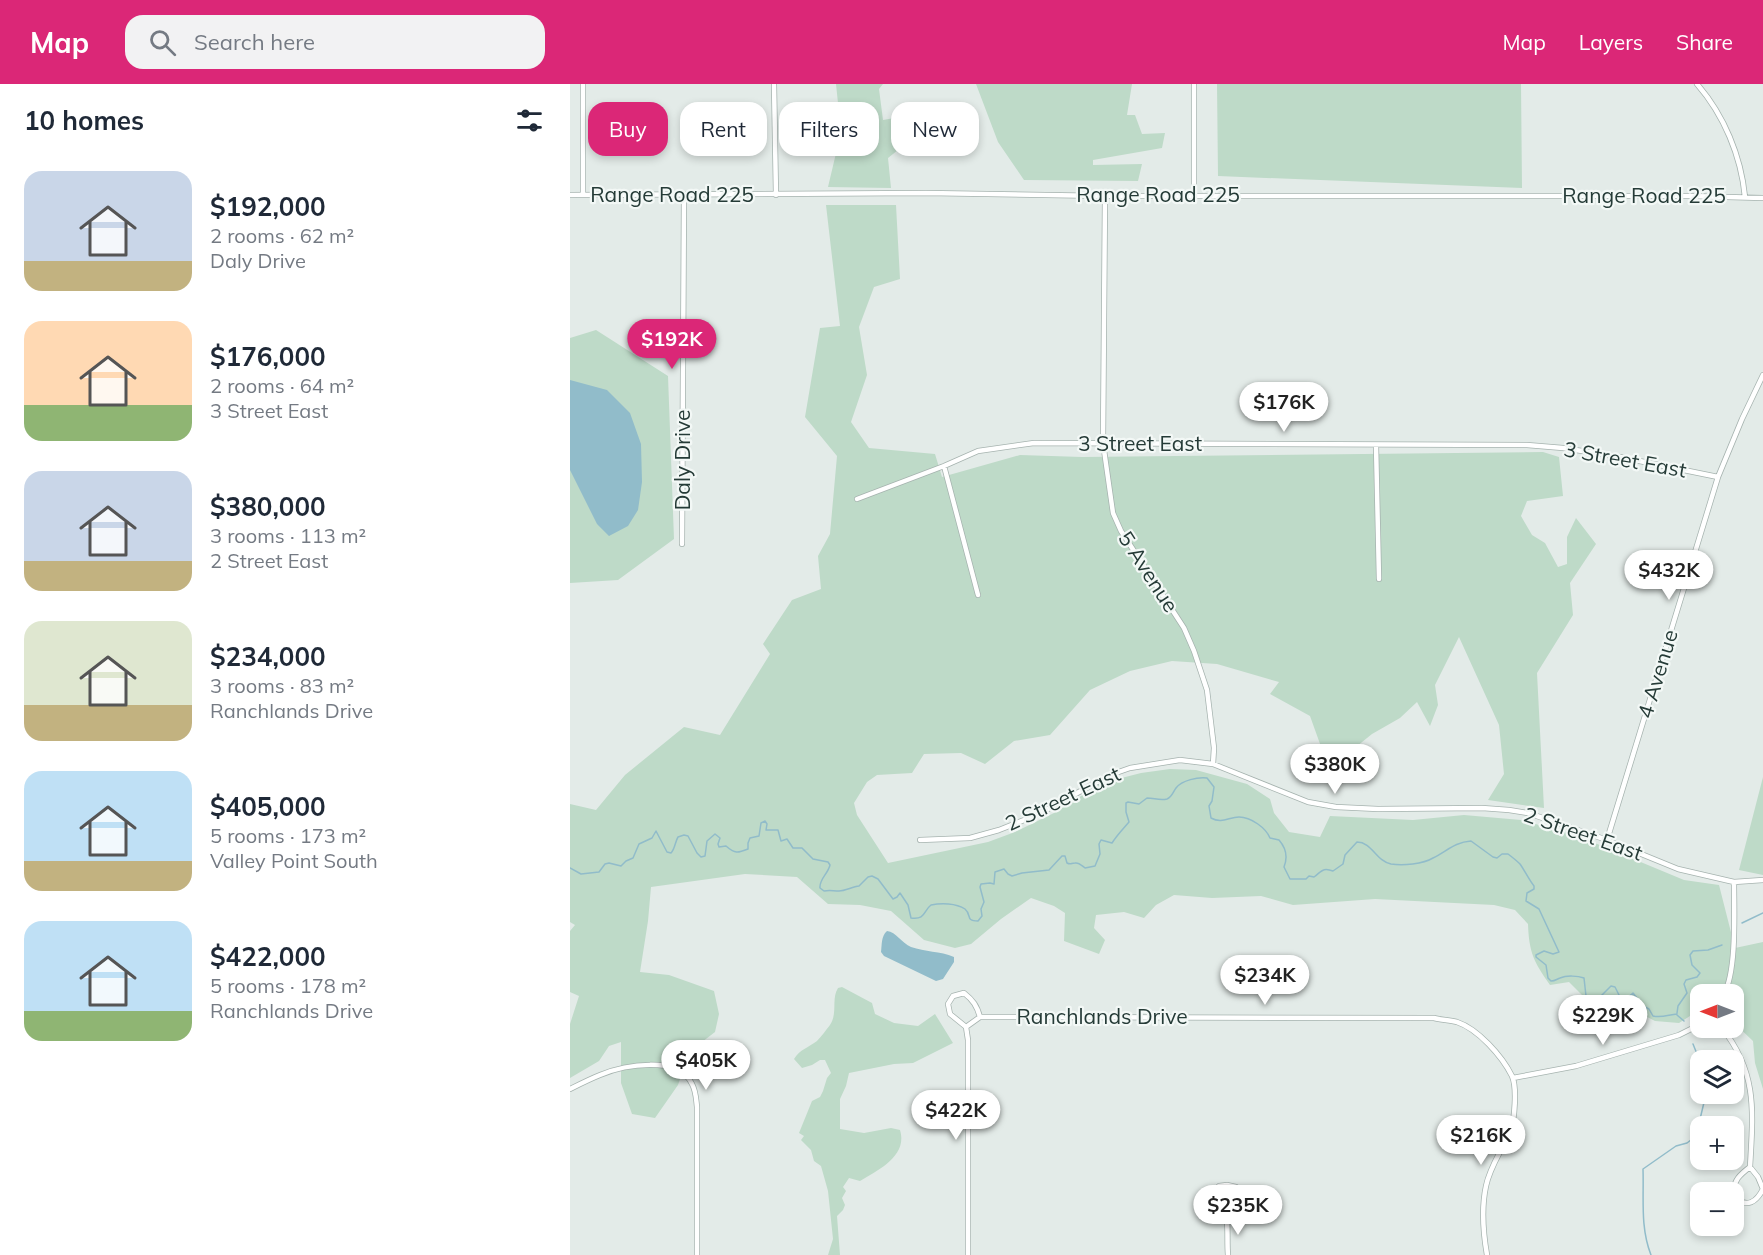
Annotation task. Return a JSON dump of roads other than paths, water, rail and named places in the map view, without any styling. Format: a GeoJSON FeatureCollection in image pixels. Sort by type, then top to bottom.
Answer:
{"type":"FeatureCollection","features":[{"type":"Feature","properties":{"kind":"street"},"geometry":{"type":"LineString","coordinates":[[583,195],[584,84]]}},
{"type":"Feature","properties":{"kind":"street"},"geometry":{"type":"LineString","coordinates":[[774,84],[776,195]]}},
{"type":"Feature","properties":{"kind":"street"},"geometry":{"type":"LineString","coordinates":[[1194,84],[1194,195]]}},
{"type":"Feature","properties":{"kind":"street"},"geometry":{"type":"LineString","coordinates":[[1697,84],[1720,116],[1735,152],[1743,178],[1745,196]]}},
{"type":"Feature","properties":{"kind":"street","name":"Range Road 225"},"geometry":{"type":"LineString","coordinates":[[570,195],[926,193],[1105,196],[1745,196],[1763,198]]}},
{"type":"Feature","properties":{"kind":"street","name":"Daly Drive"},"geometry":{"type":"LineString","coordinates":[[682,544],[684,195]]}},
{"type":"Feature","properties":{"kind":"street","name":"5 Avenue"},"geometry":{"type":"LineString","coordinates":[[1105,196],[1102,443],[1113,513],[1121,531],[1179,619],[1194,651],[1207,690],[1214,748],[1213,764]]}},
{"type":"Feature","properties":{"kind":"street","name":"4 Avenue"},"geometry":{"type":"LineString","coordinates":[[1607,840],[1718,477],[1752,395],[1763,375]]}},
{"type":"Feature","properties":{"kind":"street","name":"3 Street East"},"geometry":{"type":"LineString","coordinates":[[857,499],[978,451],[1034,443],[1527,445],[1620,457],[1718,477]]}},
{"type":"Feature","properties":{"kind":"street"},"geometry":{"type":"LineString","coordinates":[[1376,445],[1379,579]]}},
{"type":"Feature","properties":{"kind":"street"},"geometry":{"type":"LineString","coordinates":[[944,466],[978,595]]}},
{"type":"Feature","properties":{"kind":"street","name":"2 Street East"},"geometry":{"type":"LineString","coordinates":[[920,840],[970,838],[999,830],[1036,815],[1110,775],[1130,768],[1180,760],[1213,764],[1308,802],[1336,807],[1482,808],[1541,816],[1678,868],[1734,882],[1763,880]]}},
{"type":"Feature","properties":{"kind":"street"},"geometry":{"type":"LineString","coordinates":[[1729,984],[1732,967],[1734,882]]}},
{"type":"Feature","properties":{"kind":"street"},"geometry":{"type":"LineString","coordinates":[[966,1027],[980,1017],[973,1000],[964,993],[954,996],[948,1004],[950,1014],[966,1027],[968,1040],[968,1255]]}},
{"type":"Feature","properties":{"kind":"street","name":"Ranchlands Drive"},"geometry":{"type":"LineString","coordinates":[[980,1017],[1434,1018],[1458,1023],[1482,1037],[1497,1053],[1513,1078]]}},
{"type":"Feature","properties":{"kind":"street"},"geometry":{"type":"LineString","coordinates":[[1487,1255],[1483,1230],[1486,1184],[1511,1129],[1514,1114],[1513,1078],[1576,1066],[1679,1035],[1690,1030]]}},
{"type":"Feature","properties":{"kind":"street"},"geometry":{"type":"LineString","coordinates":[[1730,1038],[1744,1063],[1750,1085],[1752,1113],[1750,1167],[1758,1177],[1763,1189],[1758,1198],[1749,1204],[1737,1198],[1734,1187],[1738,1178],[1750,1167]]}},
{"type":"Feature","properties":{"kind":"street"},"geometry":{"type":"LineString","coordinates":[[570,1089],[600,1074],[638,1066],[671,1067],[680,1070],[687,1077],[695,1092],[697,1107],[697,1255]]}},
{"type":"Feature","properties":{"kind":"street"},"geometry":{"type":"LineString","coordinates":[[1227,1218],[1236,1207],[1240,1196],[1236,1187],[1227,1185],[1219,1186],[1216,1192],[1217,1202],[1227,1218],[1228,1255]]}},
{"type":"Feature","properties":{"kind":"water"},"geometry":{"type":"Polygon","coordinates":[[[570,380],[607,390],[630,413],[641,444],[642,482],[638,510],[628,526],[609,536],[597,524],[570,470],[570,380]]]}},
{"type":"Feature","properties":{"kind":"water"},"geometry":{"type":"Polygon","coordinates":[[[887,931],[911,947],[954,957],[954,962],[943,979],[936,981],[884,956],[881,952],[887,931]]]}},
{"type":"Feature","properties":{"kind":"waterway"},"geometry":{"type":"LineString","coordinates":[[570,868],[581,874],[599,872],[605,864],[609,863],[621,866],[633,858],[639,844],[652,838],[656,831],[667,852],[671,853],[678,837],[684,835],[688,836],[697,853],[701,857],[705,856],[707,841],[715,834],[720,838],[719,847],[726,846],[734,852],[742,851],[748,849],[750,838],[759,836],[761,823],[765,821],[766,830],[778,830],[781,841],[787,839],[793,848],[802,848],[813,859],[828,862],[829,868],[820,885],[824,891],[841,891],[859,886],[872,876],[878,879],[893,899],[900,893],[908,905],[911,918],[919,918],[931,905],[948,904],[965,909],[970,919],[978,921],[982,916],[981,909],[984,902],[981,884],[994,884],[995,872],[1004,869],[1012,876],[1049,870],[1062,856],[1065,856],[1068,864],[1078,863],[1085,868],[1095,866],[1100,854],[1101,840],[1112,843],[1129,822],[1126,803],[1139,804],[1147,798],[1167,799],[1182,783],[1207,778],[1214,787],[1209,806],[1211,818],[1248,819],[1262,827],[1270,838],[1279,840],[1285,849],[1284,867],[1290,879],[1306,879],[1309,876],[1314,877],[1321,871],[1333,871],[1343,864],[1345,855],[1357,842],[1367,845],[1381,859],[1396,865],[1424,862],[1456,845],[1471,841],[1493,857],[1508,854],[1520,864],[1534,886],[1534,889],[1527,893],[1526,901],[1539,909],[1559,952],[1553,954],[1544,951],[1536,955],[1546,965],[1548,978],[1551,981],[1566,976],[1582,977],[1586,996],[1591,1000],[1600,997],[1611,986],[1615,987],[1621,999],[1625,1000],[1633,993],[1653,1016],[1677,1014]]}},
{"type":"Feature","properties":{"kind":"waterway"},"geometry":{"type":"LineString","coordinates":[[1742,923],[1763,913]]}},
{"type":"Feature","properties":{"kind":"waterway"},"geometry":{"type":"LineString","coordinates":[[1677,1013],[1678,1006],[1687,993],[1684,984],[1686,980],[1697,977],[1700,973],[1692,965],[1690,955],[1693,951],[1708,950],[1722,945]]}},
{"type":"Feature","properties":{"kind":"waterway"},"geometry":{"type":"LineString","coordinates":[[1677,1015],[1684,1021]]}},
{"type":"Feature","properties":{"kind":"waterway"},"geometry":{"type":"LineString","coordinates":[[1693,1044],[1695,1050]]}},
{"type":"Feature","properties":{"kind":"waterway"},"geometry":{"type":"LineString","coordinates":[[1651,1255],[1645,1234],[1643,1169],[1676,1146],[1687,1143],[1696,1136],[1704,1104]]}}]}
